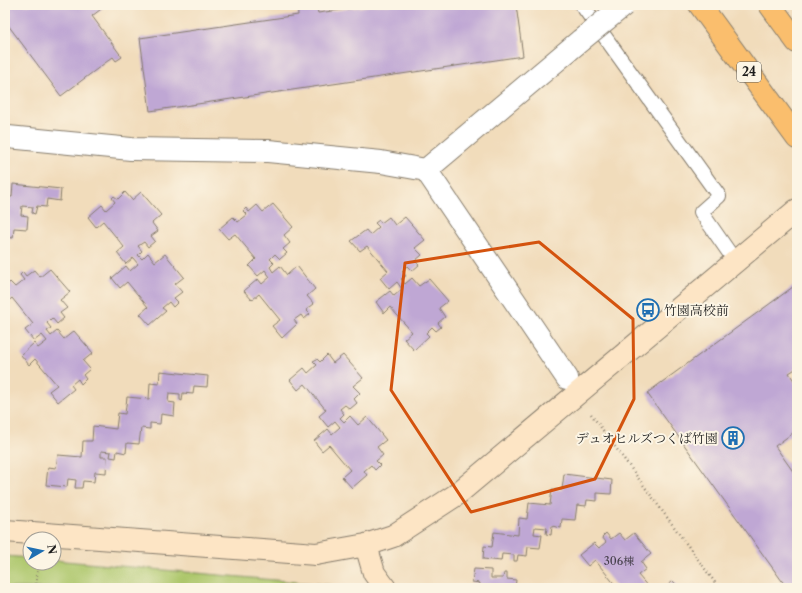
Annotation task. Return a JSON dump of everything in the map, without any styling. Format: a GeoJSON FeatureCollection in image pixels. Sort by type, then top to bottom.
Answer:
{"type":"FeatureCollection","features":[{"type":"Feature","properties":{"kind":"main road","name":"24"},"geometry":{"type":"LineString","coordinates":[[700,5],[797,138]]}},
{"type":"Feature","properties":{"kind":"main road"},"geometry":{"type":"LineString","coordinates":[[770,5],[797,42]]}},
{"type":"Feature","properties":{"kind":"street"},"geometry":{"type":"LineString","coordinates":[[426,170],[624,5]]}},
{"type":"Feature","properties":{"kind":"street"},"geometry":{"type":"LineString","coordinates":[[6,137],[131,149],[268,151],[382,162],[426,170],[567,378]]}},
{"type":"Feature","properties":{"kind":"street"},"geometry":{"type":"LineString","coordinates":[[5,531],[316,554],[366,545],[393,536],[456,495],[797,210]]}},
{"type":"Feature","properties":{"kind":"street"},"geometry":{"type":"LineString","coordinates":[[366,545],[374,572],[385,588]]}},
{"type":"Feature","properties":{"kind":"lane"},"geometry":{"type":"LineString","coordinates":[[582,5],[719,196],[701,212],[735,262]]}},
{"type":"Feature","properties":{"kind":"path"},"geometry":{"type":"LineString","coordinates":[[589,411],[719,588]]}},
{"type":"Feature","properties":{"kind":"path"},"geometry":{"type":"LineString","coordinates":[[36,588],[37,571]]}},
{"type":"Feature","properties":{"kind":"highlighted area"},"geometry":{"type":"Polygon","coordinates":[[[539,242],[633,319],[634,399],[595,479],[471,512],[391,390],[405,263],[539,242]]]}},
{"type":"Feature","properties":{"kind":"green space"},"geometry":{"type":"Polygon","coordinates":[[[5,556],[22,557],[22,571],[62,571],[62,561],[329,585],[342,588],[5,588],[5,556]]]}},
{"type":"Feature","properties":{"kind":"building"},"geometry":{"type":"Polygon","coordinates":[[[5,5],[104,5],[105,6],[92,16],[122,57],[116,61],[113,57],[61,96],[5,21],[5,5]]]}},
{"type":"Feature","properties":{"kind":"building"},"geometry":{"type":"Polygon","coordinates":[[[297,5],[316,5],[318,13],[375,5],[516,5],[523,56],[150,111],[140,38],[298,15],[297,5]]]}},
{"type":"Feature","properties":{"kind":"building"},"geometry":{"type":"Polygon","coordinates":[[[13,184],[61,189],[60,201],[47,199],[46,207],[37,206],[35,214],[32,213],[33,207],[22,206],[21,215],[28,216],[27,229],[14,228],[13,238],[5,237],[5,196],[12,197],[13,184]]]}},
{"type":"Feature","properties":{"kind":"building"},"geometry":{"type":"Polygon","coordinates":[[[125,192],[132,200],[141,192],[161,215],[152,223],[158,231],[151,236],[155,241],[148,247],[144,242],[138,246],[142,251],[138,255],[142,259],[148,253],[155,262],[165,254],[184,277],[175,284],[182,292],[174,298],[178,302],[173,307],[169,302],[162,308],[166,311],[150,325],[140,314],[148,307],[127,282],[120,288],[112,278],[126,266],[130,271],[138,264],[133,258],[126,264],[117,253],[124,247],[103,221],[96,227],[88,217],[102,205],[106,210],[115,202],[112,198],[114,196],[118,199],[125,192]]]}},
{"type":"Feature","properties":{"kind":"building"},"geometry":{"type":"Polygon","coordinates":[[[273,204],[293,227],[284,235],[290,243],[283,249],[287,253],[280,259],[275,254],[270,259],[274,263],[270,267],[273,272],[280,266],[287,275],[297,266],[315,289],[307,296],[314,304],[306,310],[310,314],[304,319],[301,315],[294,320],[297,324],[282,338],[272,326],[280,320],[259,294],[252,300],[244,291],[258,279],[262,284],[270,277],[265,270],[258,276],[249,266],[256,259],[235,234],[228,239],[219,229],[233,217],[238,222],[247,215],[243,211],[246,208],[249,212],[257,205],[263,212],[273,204]]]}},
{"type":"Feature","properties":{"kind":"building"},"geometry":{"type":"Polygon","coordinates":[[[389,217],[395,225],[405,217],[425,240],[415,248],[422,255],[415,261],[419,265],[412,271],[407,266],[402,271],[406,276],[401,279],[405,284],[412,278],[419,286],[429,279],[448,301],[439,308],[445,317],[438,323],[441,327],[436,331],[432,327],[426,333],[429,336],[414,350],[404,339],[412,332],[390,307],[384,313],[376,302],[390,291],[394,296],[402,289],[397,282],[389,289],[380,278],[388,271],[367,246],[360,251],[351,241],[366,230],[370,235],[379,227],[375,223],[379,220],[381,223],[389,217]]]}},
{"type":"Feature","properties":{"kind":"building"},"geometry":{"type":"Polygon","coordinates":[[[50,269],[70,292],[60,300],[67,308],[60,313],[64,318],[57,324],[52,318],[47,323],[51,328],[47,331],[51,336],[57,331],[64,339],[74,331],[93,353],[83,361],[90,369],[83,375],[86,379],[81,384],[78,379],[71,385],[74,389],[58,402],[49,391],[57,385],[35,359],[29,365],[21,355],[34,343],[38,348],[47,341],[42,335],[34,341],[25,330],[33,324],[12,298],[5,304],[5,287],[10,282],[15,287],[24,280],[20,275],[23,272],[26,276],[34,270],[40,277],[50,269]]]}},
{"type":"Feature","properties":{"kind":"building","name":"デュオヒルズつくば竹園"},"geometry":{"type":"Polygon","coordinates":[[[797,284],[797,368],[789,373],[797,385],[797,430],[775,446],[797,477],[797,588],[787,588],[647,393],[797,284]]]}},
{"type":"Feature","properties":{"kind":"building"},"geometry":{"type":"Polygon","coordinates":[[[327,355],[333,363],[343,355],[363,378],[353,386],[360,393],[354,399],[357,403],[350,409],[345,405],[340,409],[344,414],[340,418],[344,422],[350,416],[358,425],[367,417],[386,440],[377,447],[383,455],[376,461],[380,465],[375,470],[371,465],[364,471],[367,475],[352,488],[342,477],[350,470],[329,445],[322,451],[314,441],[328,429],[332,434],[340,427],[335,421],[328,427],[319,416],[326,410],[305,384],[298,390],[290,380],[304,368],[308,373],[317,365],[313,361],[317,359],[320,362],[327,355]]]}},
{"type":"Feature","properties":{"kind":"building"},"geometry":{"type":"Polygon","coordinates":[[[160,371],[208,376],[207,387],[194,386],[193,394],[183,393],[182,401],[180,400],[180,394],[169,393],[168,402],[175,403],[174,416],[161,414],[160,424],[150,423],[150,429],[141,428],[139,444],[127,443],[126,453],[117,451],[116,458],[110,457],[111,452],[101,451],[101,457],[107,457],[106,473],[95,472],[94,482],[83,481],[82,488],[75,488],[76,480],[68,479],[67,487],[46,485],[48,467],[56,468],[58,455],[82,457],[83,441],[92,441],[93,426],[116,429],[118,413],[125,414],[127,397],[149,399],[150,383],[159,384],[160,371]]]}},
{"type":"Feature","properties":{"kind":"building"},"geometry":{"type":"Polygon","coordinates":[[[564,474],[612,480],[611,494],[597,493],[597,501],[587,500],[586,506],[577,505],[575,520],[562,519],[561,528],[552,526],[551,535],[546,534],[547,528],[535,527],[534,534],[542,535],[540,548],[528,547],[527,556],[518,555],[517,561],[514,561],[514,555],[502,554],[501,561],[483,559],[484,546],[492,547],[494,532],[518,535],[519,518],[527,519],[529,503],[550,505],[552,489],[562,490],[564,474]]]}},
{"type":"Feature","properties":{"kind":"building"},"geometry":{"type":"Polygon","coordinates":[[[606,533],[611,539],[619,533],[625,540],[634,533],[651,554],[641,562],[646,569],[638,575],[649,588],[614,588],[616,586],[595,560],[588,566],[579,555],[594,543],[599,548],[606,542],[602,537],[606,533]]]}},
{"type":"Feature","properties":{"kind":"building"},"geometry":{"type":"Polygon","coordinates":[[[474,569],[491,570],[491,578],[503,578],[504,573],[507,573],[507,579],[516,580],[515,588],[479,588],[480,583],[472,582],[474,569]]]}},
{"type":"Feature","properties":{"kind":"building"},"geometry":{"type":"Polygon","coordinates":[[[673,581],[679,588],[665,588],[673,581]]]}},
{"type":"Feature","properties":{"kind":"place","name":"竹園高校前"},"geometry":{"type":"Point","coordinates":[648,310]}},
{"type":"Feature","properties":{"kind":"place","name":"デュオヒルズつくば竹園"},"geometry":{"type":"Point","coordinates":[733,438]}}]}
